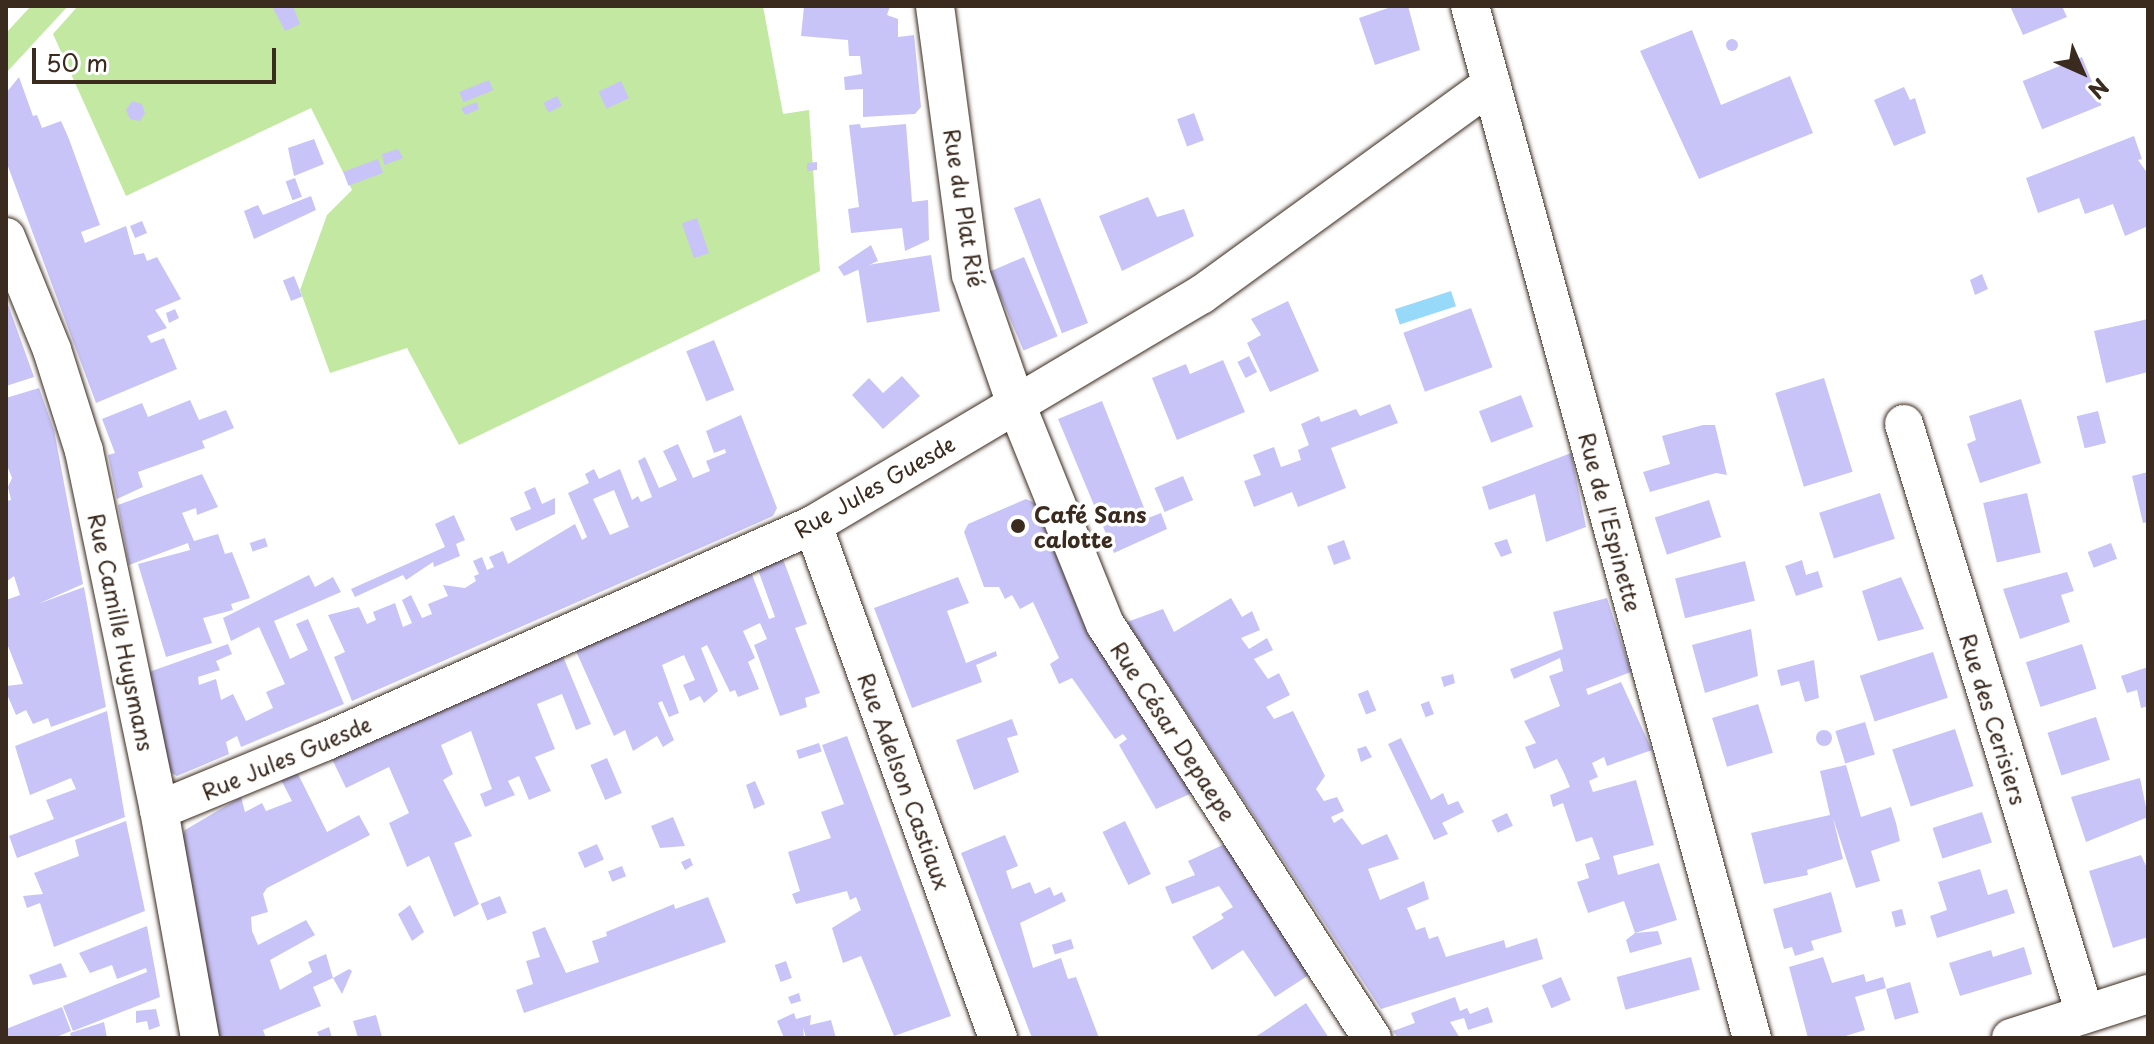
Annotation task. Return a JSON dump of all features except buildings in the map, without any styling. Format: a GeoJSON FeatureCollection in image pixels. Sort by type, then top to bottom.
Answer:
{"type":"FeatureCollection","features":[{"type":"Feature","properties":{"kind":"street","name":"Rue du Plat Rié"},"geometry":{"type":"LineString","coordinates":[[935,6],[971,275],[1016,404]]}},
{"type":"Feature","properties":{"kind":"street","name":"Rue de l'Espinette"},"geometry":{"type":"LineString","coordinates":[[1470,6],[1752,1038]]}},
{"type":"Feature","properties":{"kind":"street","name":"Rue Jules Guesde"},"geometry":{"type":"LineString","coordinates":[[159,810],[324,742],[813,525],[1201,295],[1491,84]]}},
{"type":"Feature","properties":{"kind":"street","name":"Rue Camille Huysmans"},"geometry":{"type":"LineString","coordinates":[[6,237],[52,350],[84,451],[159,810],[200,1038]]}},
{"type":"Feature","properties":{"kind":"street","name":"Rue César Depaepe"},"geometry":{"type":"LineString","coordinates":[[1016,404],[1105,624],[1372,1038]]}},
{"type":"Feature","properties":{"kind":"street","name":"Rue des Cerisiers"},"geometry":{"type":"LineString","coordinates":[[1904,424],[2085,1014]]}},
{"type":"Feature","properties":{"kind":"street","name":"Rue Adelson Castiaux"},"geometry":{"type":"LineString","coordinates":[[813,525],[998,1038]]}},
{"type":"Feature","properties":{"kind":"street"},"geometry":{"type":"LineString","coordinates":[[2011,1038],[2148,994]]}},
{"type":"Feature","properties":{"kind":"green space"},"geometry":{"type":"Polygon","coordinates":[[[31,6],[68,6],[6,73],[6,33],[31,6]]]}},
{"type":"Feature","properties":{"kind":"green space"},"geometry":{"type":"Polygon","coordinates":[[[78,6],[763,6],[783,114],[809,110],[820,271],[459,445],[407,348],[330,373],[300,290],[327,215],[352,190],[311,108],[126,196],[53,34],[78,6]]]}},
{"type":"Feature","properties":{"kind":"water"},"geometry":{"type":"Polygon","coordinates":[[[1451,291],[1456,306],[1400,324],[1395,309],[1451,291]]]}},
{"type":"Feature","properties":{"kind":"place","name":"Café Sans calotte"},"geometry":{"type":"Point","coordinates":[1018,526]}}]}
